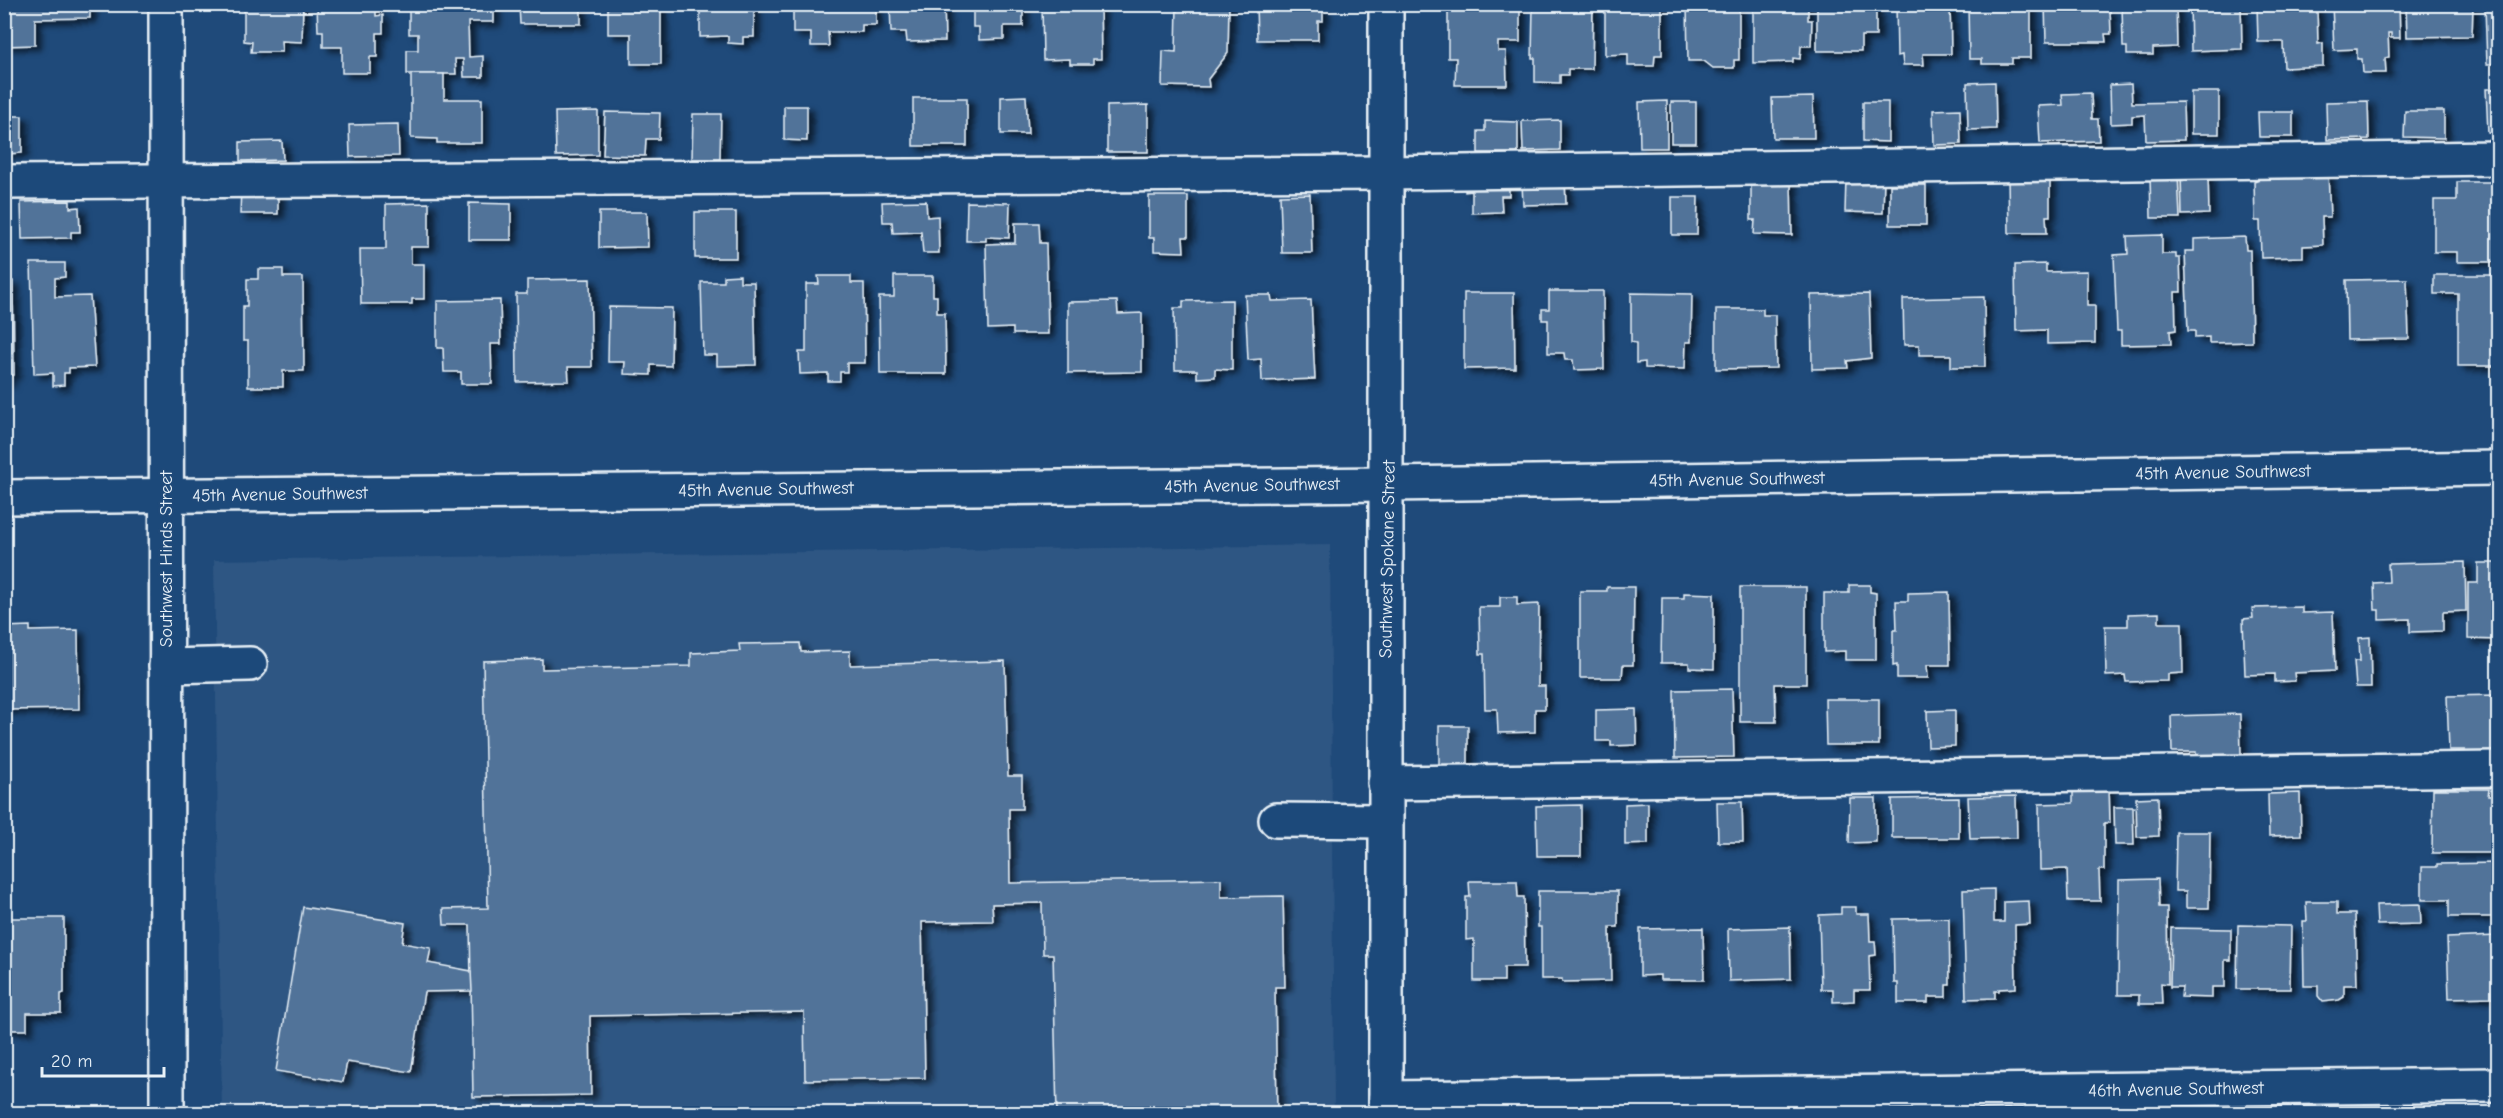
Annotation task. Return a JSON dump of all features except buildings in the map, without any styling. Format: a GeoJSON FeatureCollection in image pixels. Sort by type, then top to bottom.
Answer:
{"type":"FeatureCollection","features":[{"type":"Feature","properties":{"kind":"street","name":"Southwest Hinds Street"},"geometry":{"type":"LineString","coordinates":[[166,4],[168,181],[167,1113]]}},
{"type":"Feature","properties":{"kind":"street","name":"Southwest Spokane Street"},"geometry":{"type":"LineString","coordinates":[[1386,4],[1388,484],[1385,783],[1386,1106]]}},
{"type":"Feature","properties":{"kind":"street"},"geometry":{"type":"LineString","coordinates":[[4,182],[1387,173],[2499,159]]}},
{"type":"Feature","properties":{"kind":"street","name":"45th Avenue Southwest"},"geometry":{"type":"LineString","coordinates":[[4,497],[1388,484],[2499,468]]}},
{"type":"Feature","properties":{"kind":"street"},"geometry":{"type":"LineString","coordinates":[[166,666],[249,664]]}},
{"type":"Feature","properties":{"kind":"street"},"geometry":{"type":"LineString","coordinates":[[1385,783],[2499,769]]}},
{"type":"Feature","properties":{"kind":"street"},"geometry":{"type":"LineString","coordinates":[[1276,820],[1385,821]]}},
{"type":"Feature","properties":{"kind":"street","name":"46th Avenue Southwest"},"geometry":{"type":"LineString","coordinates":[[1386,1106],[2499,1085]]}},
{"type":"Feature","properties":{"kind":"shaded area"},"geometry":{"type":"Polygon","coordinates":[[[1330,545],[1334,1113],[222,1113],[214,560],[1330,545]]]}}]}
